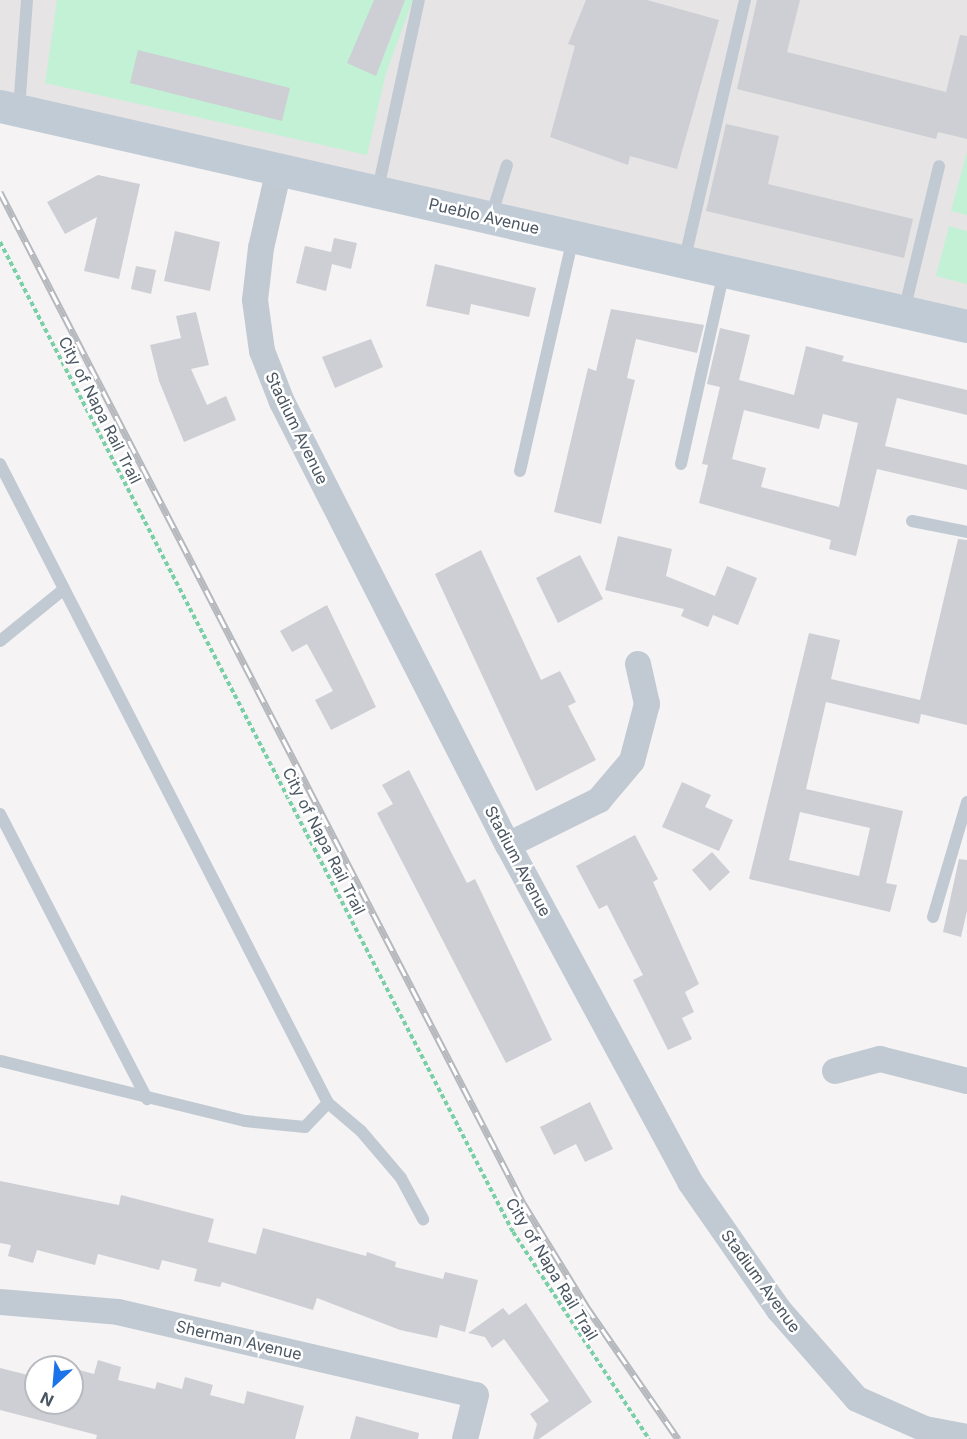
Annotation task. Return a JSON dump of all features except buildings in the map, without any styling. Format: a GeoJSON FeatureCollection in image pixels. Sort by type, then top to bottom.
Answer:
{"type":"FeatureCollection","features":[{"type":"Feature","properties":{"kind":"street","name":"Pueblo Avenue"},"geometry":{"type":"LineString","coordinates":[[10,108],[967,326]]}},
{"type":"Feature","properties":{"kind":"street","name":"Stadium Avenue"},"geometry":{"type":"LineString","coordinates":[[279,169],[261,248],[255,300],[262,351],[282,402],[508,845],[690,1182],[779,1310],[857,1400],[925,1429],[967,1437]]}},
{"type":"Feature","properties":{"kind":"street"},"geometry":{"type":"LineString","coordinates":[[508,845],[599,800],[632,761],[648,704],[638,664]]}},
{"type":"Feature","properties":{"kind":"street"},"geometry":{"type":"LineString","coordinates":[[834,1071],[880,1059],[967,1081]]}},
{"type":"Feature","properties":{"kind":"street","name":"Sherman Avenue"},"geometry":{"type":"LineString","coordinates":[[0,1302],[118,1312],[476,1395],[465,1439]]}},
{"type":"Feature","properties":{"kind":"lane"},"geometry":{"type":"LineString","coordinates":[[10,108],[27,0]]}},
{"type":"Feature","properties":{"kind":"lane"},"geometry":{"type":"LineString","coordinates":[[378,192],[420,0]]}},
{"type":"Feature","properties":{"kind":"lane"},"geometry":{"type":"LineString","coordinates":[[684,262],[745,0]]}},
{"type":"Feature","properties":{"kind":"lane"},"geometry":{"type":"LineString","coordinates":[[491,218],[507,165]]}},
{"type":"Feature","properties":{"kind":"lane"},"geometry":{"type":"LineString","coordinates":[[904,312],[939,166]]}},
{"type":"Feature","properties":{"kind":"lane"},"geometry":{"type":"LineString","coordinates":[[520,471],[573,236]]}},
{"type":"Feature","properties":{"kind":"lane"},"geometry":{"type":"LineString","coordinates":[[681,464],[725,271]]}},
{"type":"Feature","properties":{"kind":"lane"},"geometry":{"type":"LineString","coordinates":[[0,464],[328,1103],[361,1131],[401,1178],[423,1219]]}},
{"type":"Feature","properties":{"kind":"lane"},"geometry":{"type":"LineString","coordinates":[[912,520],[967,532]]}},
{"type":"Feature","properties":{"kind":"lane"},"geometry":{"type":"LineString","coordinates":[[0,641],[64,589]]}},
{"type":"Feature","properties":{"kind":"lane"},"geometry":{"type":"LineString","coordinates":[[933,917],[967,802]]}},
{"type":"Feature","properties":{"kind":"lane"},"geometry":{"type":"LineString","coordinates":[[0,814],[147,1099]]}},
{"type":"Feature","properties":{"kind":"lane"},"geometry":{"type":"LineString","coordinates":[[0,1061],[147,1099],[245,1121],[305,1127],[328,1103]]}},
{"type":"Feature","properties":{"kind":"path","name":"City of Napa Rail Trail"},"geometry":{"type":"LineString","coordinates":[[0,242],[513,1232],[648,1439]]}},
{"type":"Feature","properties":{"kind":"shaded area"},"geometry":{"type":"Polygon","coordinates":[[[0,0],[967,0],[967,326],[0,106],[0,0]]]}},
{"type":"Feature","properties":{"kind":"green space"},"geometry":{"type":"Polygon","coordinates":[[[57,0],[413,0],[386,73],[367,155],[45,83],[57,0]]]}},
{"type":"Feature","properties":{"kind":"green space"},"geometry":{"type":"Polygon","coordinates":[[[967,152],[967,215],[951,211],[967,152]]]}},
{"type":"Feature","properties":{"kind":"green space"},"geometry":{"type":"Polygon","coordinates":[[[949,226],[967,231],[967,284],[936,276],[949,226]]]}},
{"type":"Feature","properties":{"kind":"railway"},"geometry":{"type":"LineString","coordinates":[[0,192],[523,1203],[586,1306],[678,1439]]}}]}
